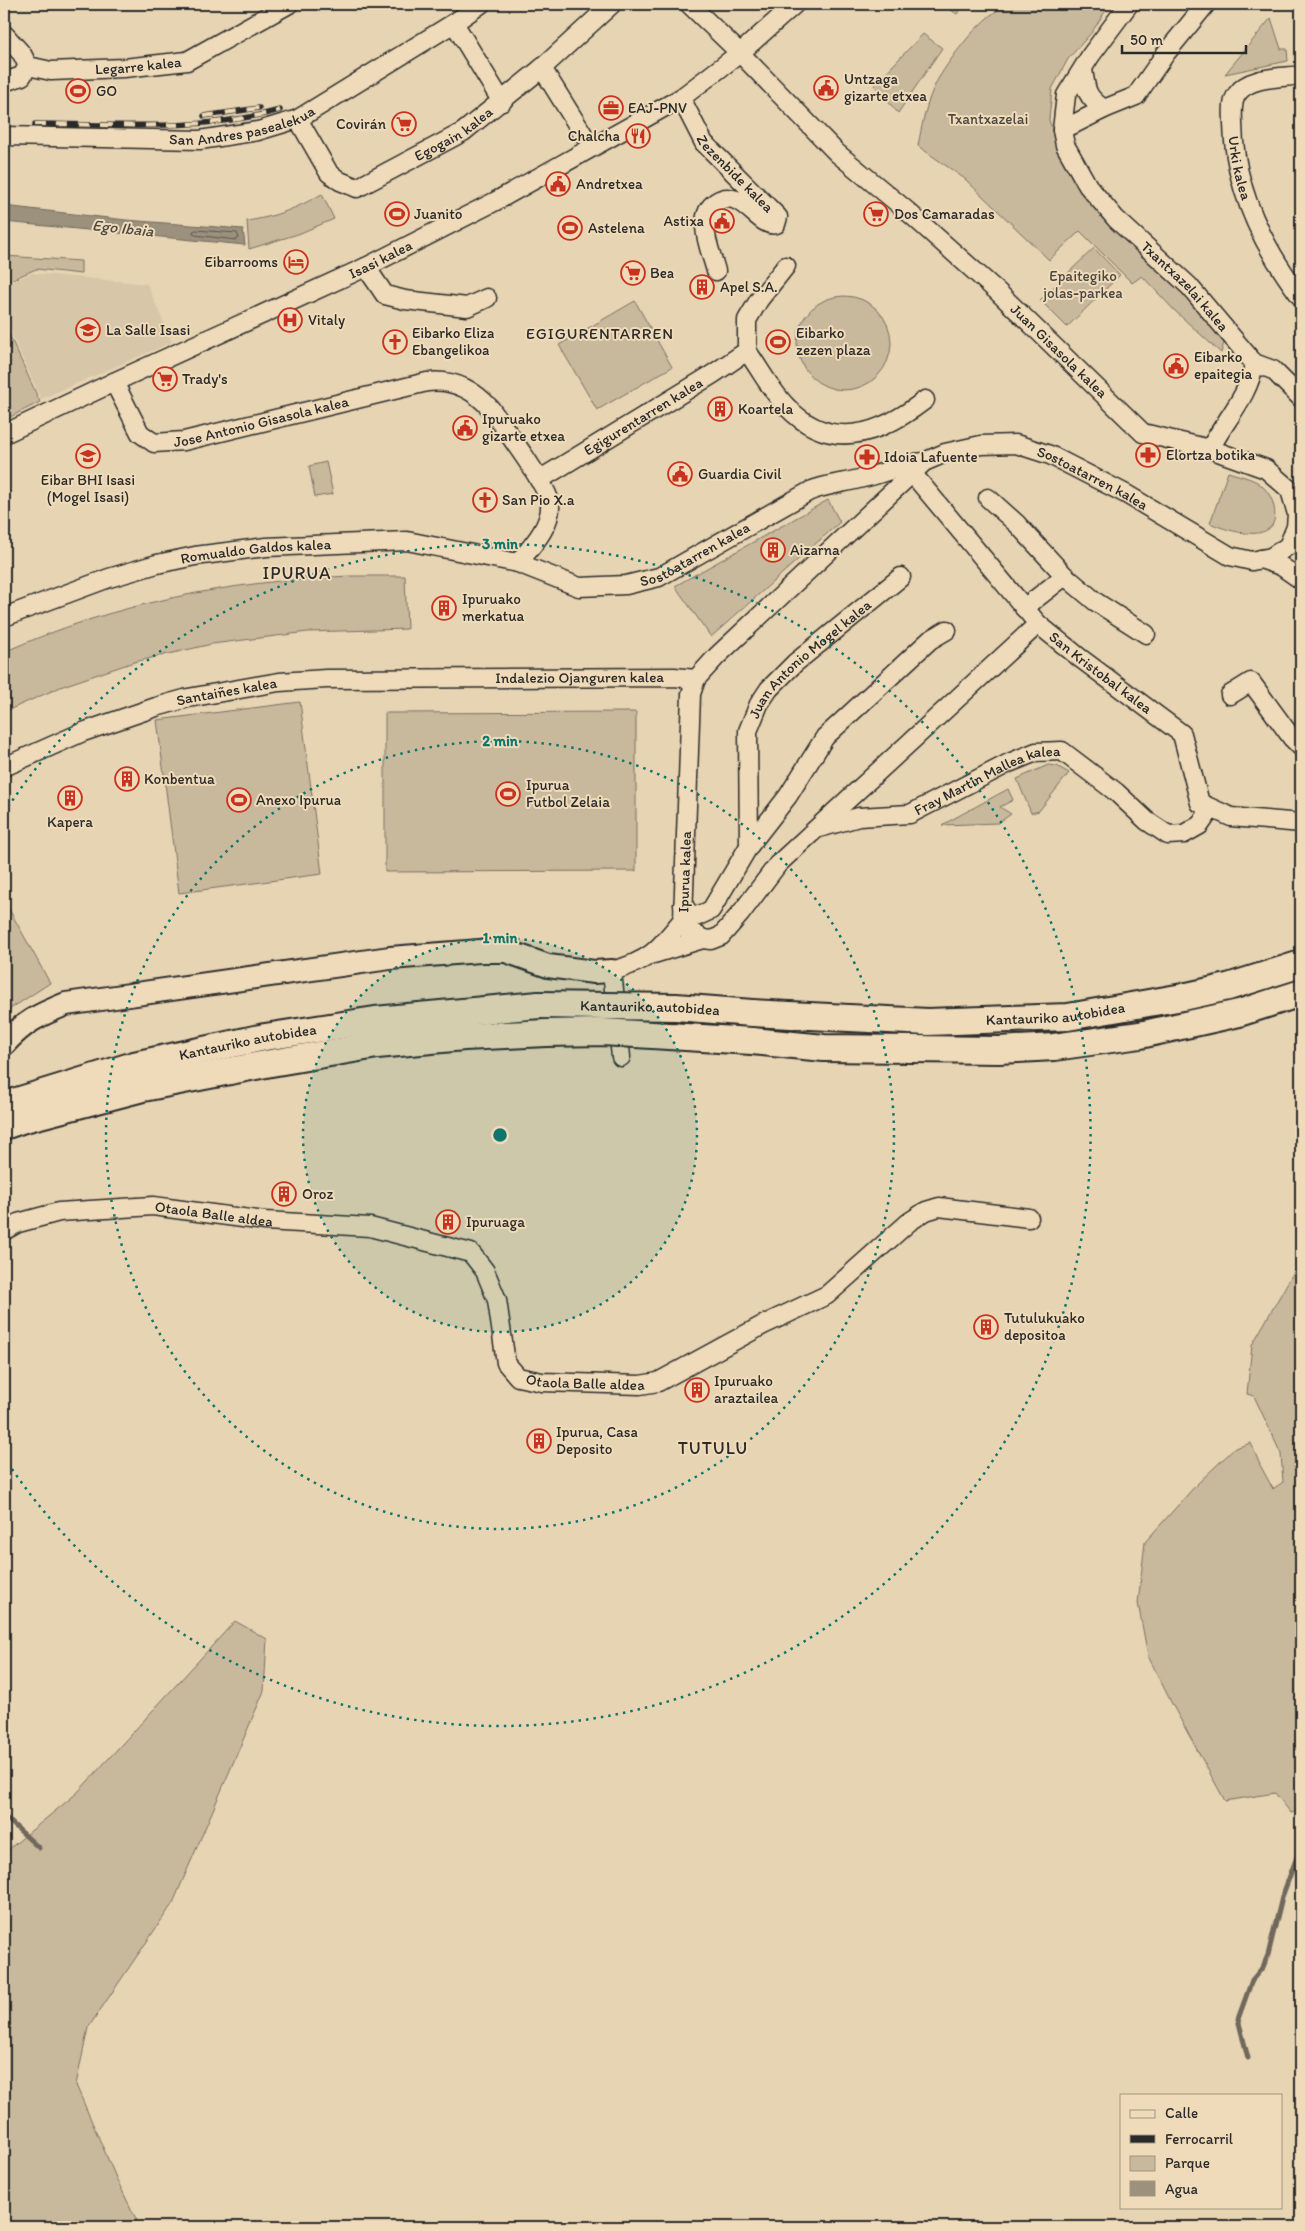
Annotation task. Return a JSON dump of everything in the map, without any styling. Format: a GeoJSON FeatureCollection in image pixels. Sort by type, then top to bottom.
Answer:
{"type":"FeatureCollection","features":[{"type":"Feature","properties":{"kind":"highway","name":"Kantauriko autobidea"},"geometry":{"type":"LineString","coordinates":[[4,1105],[134,1065],[265,1038],[375,1020],[539,1005],[676,1008],[928,1022],[1068,1017],[1183,997],[1228,987],[1301,964]]}},
{"type":"Feature","properties":{"kind":"highway","name":"Kantauriko autobidea"},"geometry":{"type":"LineString","coordinates":[[4,1126],[143,1088],[377,1045],[464,1037],[602,1032],[752,1041],[824,1048],[999,1050],[1054,1047],[1140,1035],[1239,1013],[1301,993]]}},
{"type":"Feature","properties":{"kind":"main road"},"geometry":{"type":"LineString","coordinates":[[11,1036],[37,1015],[66,1004],[390,958],[480,951],[506,951],[548,966],[594,972],[612,971]]}},
{"type":"Feature","properties":{"kind":"street","name":"Legarre kalea"},"geometry":{"type":"LineString","coordinates":[[28,66],[51,71],[124,68],[187,61],[289,4]]}},
{"type":"Feature","properties":{"kind":"street","name":"San Andres pasealekua"},"geometry":{"type":"LineString","coordinates":[[4,136],[200,140],[258,131],[298,119],[454,23],[481,4]]}},
{"type":"Feature","properties":{"kind":"street","name":"Egogain kalea"},"geometry":{"type":"LineString","coordinates":[[298,119],[329,172],[340,181],[357,188],[463,132],[542,68],[612,4]]}},
{"type":"Feature","properties":{"kind":"street","name":"Juan Gisasola kalea"},"geometry":{"type":"LineString","coordinates":[[689,4],[740,53],[837,153],[906,210],[998,292],[1143,433],[1210,449],[1266,468],[1282,481],[1290,490],[1295,502],[1297,514],[1294,533]]}},
{"type":"Feature","properties":{"kind":"street","name":"Isasi kalea"},"geometry":{"type":"LineString","coordinates":[[4,434],[366,267],[496,201],[681,98],[740,53],[795,4]]}},
{"type":"Feature","properties":{"kind":"street","name":"Txantxazelai kalea"},"geometry":{"type":"LineString","coordinates":[[1129,4],[1066,95],[1062,130],[1065,146],[1088,186],[1116,220],[1189,286],[1254,364]]}},
{"type":"Feature","properties":{"kind":"street"},"geometry":{"type":"LineString","coordinates":[[1062,130],[1136,96],[1166,54],[1206,4]]}},
{"type":"Feature","properties":{"kind":"street"},"geometry":{"type":"LineString","coordinates":[[454,23],[502,102]]}},
{"type":"Feature","properties":{"kind":"street"},"geometry":{"type":"LineString","coordinates":[[4,34],[22,54],[28,66],[22,76],[4,82]]}},
{"type":"Feature","properties":{"kind":"street"},"geometry":{"type":"LineString","coordinates":[[542,68],[583,134]]}},
{"type":"Feature","properties":{"kind":"street"},"geometry":{"type":"LineString","coordinates":[[1083,69],[1086,90],[1092,101],[1108,108]]}},
{"type":"Feature","properties":{"kind":"street","name":"Urki kalea"},"geometry":{"type":"LineString","coordinates":[[1301,75],[1257,81],[1243,87],[1236,95],[1233,104],[1234,142],[1249,204],[1261,237],[1283,274],[1301,296]]}},
{"type":"Feature","properties":{"kind":"street","name":"Zezenbide kalea"},"geometry":{"type":"LineString","coordinates":[[681,98],[704,142],[778,217],[776,224],[768,224],[743,204],[731,198],[720,199],[712,205],[706,212],[704,226],[716,271]]}},
{"type":"Feature","properties":{"kind":"street"},"geometry":{"type":"LineString","coordinates":[[786,266],[759,300],[747,320],[747,351],[787,407],[810,425],[831,435],[851,436],[871,431],[905,416],[925,400]]}},
{"type":"Feature","properties":{"kind":"street"},"geometry":{"type":"LineString","coordinates":[[366,267],[385,294],[405,300],[468,306],[487,298]]}},
{"type":"Feature","properties":{"kind":"street","name":"Egigurentarren kalea"},"geometry":{"type":"LineString","coordinates":[[539,480],[713,374],[747,351]]}},
{"type":"Feature","properties":{"kind":"street"},"geometry":{"type":"LineString","coordinates":[[1210,449],[1243,395],[1252,375],[1254,364],[1273,370],[1301,398]]}},
{"type":"Feature","properties":{"kind":"street","name":"Jose Antonio Gisasola kalea"},"geometry":{"type":"LineString","coordinates":[[114,382],[140,433],[154,443],[184,441],[327,405],[441,380],[455,384],[481,398],[490,408],[539,480]]}},
{"type":"Feature","properties":{"kind":"street","name":"Sostoatarren kalea"},"geometry":{"type":"LineString","coordinates":[[696,679],[717,656],[918,468],[945,453],[981,445],[1016,444],[1050,455],[1109,485],[1230,556],[1252,561],[1261,559]]}},
{"type":"Feature","properties":{"kind":"street","name":"Sostoatarren kalea"},"geometry":{"type":"LineString","coordinates":[[518,563],[579,587],[626,585],[650,580],[810,491],[829,484],[864,478],[910,463],[918,468]]}},
{"type":"Feature","properties":{"kind":"street","name":"San Kristobal kalea"},"geometry":{"type":"LineString","coordinates":[[918,468],[1038,624],[1080,658],[1182,734],[1200,803],[1211,809]]}},
{"type":"Feature","properties":{"kind":"street"},"geometry":{"type":"LineString","coordinates":[[864,478],[874,488],[878,504]]}},
{"type":"Feature","properties":{"kind":"street"},"geometry":{"type":"LineString","coordinates":[[518,563],[541,534],[548,516],[550,502],[539,480]]}},
{"type":"Feature","properties":{"kind":"street"},"geometry":{"type":"LineString","coordinates":[[988,498],[1017,524],[1065,576],[1096,602],[1146,634]]}},
{"type":"Feature","properties":{"kind":"street"},"geometry":{"type":"LineString","coordinates":[[1294,533],[1301,553]]}},
{"type":"Feature","properties":{"kind":"street"},"geometry":{"type":"LineString","coordinates":[[1261,559],[1271,557],[1288,546],[1294,533]]}},
{"type":"Feature","properties":{"kind":"street","name":"Romualdo Galdos kalea"},"geometry":{"type":"LineString","coordinates":[[4,617],[129,572],[195,556],[266,547],[407,541],[518,563]]}},
{"type":"Feature","properties":{"kind":"street"},"geometry":{"type":"LineString","coordinates":[[1261,559],[1281,566],[1301,580]]}},
{"type":"Feature","properties":{"kind":"street"},"geometry":{"type":"LineString","coordinates":[[1024,608],[1065,576]]}},
{"type":"Feature","properties":{"kind":"street","name":"Juan Antonio Mogel kalea"},"geometry":{"type":"LineString","coordinates":[[749,846],[748,732],[760,704],[769,689],[795,663],[901,577]]}},
{"type":"Feature","properties":{"kind":"street","name":"Fray Martin Mallea kalea"},"geometry":{"type":"LineString","coordinates":[[651,955],[703,939],[711,940],[721,936],[778,864],[1038,624]]}},
{"type":"Feature","properties":{"kind":"street"},"geometry":{"type":"LineString","coordinates":[[703,939],[685,928],[683,912],[698,916],[711,910],[749,846],[788,796],[826,737],[930,640],[947,630]]}},
{"type":"Feature","properties":{"kind":"street","name":"Indalezio Ojanguren kalea"},"geometry":{"type":"LineString","coordinates":[[463,678],[674,677],[696,679]]}},
{"type":"Feature","properties":{"kind":"street","name":"Santaiñes kalea"},"geometry":{"type":"LineString","coordinates":[[4,767],[83,732],[156,707],[222,691],[279,682],[326,679],[463,678]]}},
{"type":"Feature","properties":{"kind":"street","name":"Ipurua kalea"},"geometry":{"type":"LineString","coordinates":[[612,971],[633,965],[651,955],[660,947],[683,912],[691,694],[696,679]]}},
{"type":"Feature","properties":{"kind":"street"},"geometry":{"type":"LineString","coordinates":[[1230,696],[1252,682],[1292,738],[1301,747]]}},
{"type":"Feature","properties":{"kind":"street","name":"Fray Martin Mallea kalea"},"geometry":{"type":"LineString","coordinates":[[816,829],[859,817],[910,814],[1008,763],[1036,752],[1062,751],[1116,792],[1147,821],[1168,835],[1184,834],[1200,824],[1211,809]]}},
{"type":"Feature","properties":{"kind":"street"},"geometry":{"type":"LineString","coordinates":[[1211,809],[1231,817],[1301,823]]}},
{"type":"Feature","properties":{"kind":"street"},"geometry":{"type":"LineString","coordinates":[[711,910],[714,922],[718,926],[728,928]]}},
{"type":"Feature","properties":{"kind":"street"},"geometry":{"type":"LineString","coordinates":[[612,971],[621,1057]]}},
{"type":"Feature","properties":{"kind":"street","name":"Otaola Balle aldea"},"geometry":{"type":"LineString","coordinates":[[4,1231],[18,1223],[59,1212],[153,1206],[265,1221],[370,1226],[471,1253],[484,1271],[497,1300],[506,1363],[518,1377],[542,1382],[640,1385],[658,1382],[763,1325],[828,1295],[867,1257],[909,1222],[926,1211],[939,1207],[1029,1218]]}},
{"type":"Feature","properties":{"kind":"shaded area","name":"La Salle Isasi"},"geometry":{"type":"Polygon","coordinates":[[[32,273],[147,284],[172,342],[41,399],[4,318],[4,285],[32,273]]]}},
{"type":"Feature","properties":{"kind":"green space"},"geometry":{"type":"Polygon","coordinates":[[[942,4],[963,4],[957,14],[942,4]]]}},
{"type":"Feature","properties":{"kind":"green space","name":"Txantxazelai"},"geometry":{"type":"Polygon","coordinates":[[[1010,4],[1110,4],[1092,32],[1068,59],[1052,89],[1049,120],[1058,146],[1205,309],[1224,343],[1221,353],[1175,311],[1142,276],[1132,283],[1080,231],[1049,260],[965,179],[918,146],[928,103],[938,79],[960,47],[979,25],[1010,4]]]}},
{"type":"Feature","properties":{"kind":"green space"},"geometry":{"type":"Polygon","coordinates":[[[1271,18],[1281,49],[1287,49],[1288,61],[1225,74],[1271,18]]]}},
{"type":"Feature","properties":{"kind":"green space"},"geometry":{"type":"Polygon","coordinates":[[[923,34],[942,48],[898,113],[874,85],[923,34]]]}},
{"type":"Feature","properties":{"kind":"green space"},"geometry":{"type":"Polygon","coordinates":[[[322,194],[334,219],[298,234],[249,249],[247,221],[286,211],[322,194]]]}},
{"type":"Feature","properties":{"kind":"green space","name":"Epaitegiko jolas-parkea"},"geometry":{"type":"Polygon","coordinates":[[[1094,248],[1120,275],[1067,327],[1040,300],[1094,248]]]}},
{"type":"Feature","properties":{"kind":"green space"},"geometry":{"type":"Polygon","coordinates":[[[5,256],[81,261],[81,274],[36,269],[4,283],[5,256]]]}},
{"type":"Feature","properties":{"kind":"green space"},"geometry":{"type":"Polygon","coordinates":[[[844,296],[862,300],[877,310],[887,325],[891,343],[887,361],[877,376],[862,386],[844,390],[826,386],[811,376],[801,361],[797,343],[801,325],[811,310],[826,300],[844,296]]]}},
{"type":"Feature","properties":{"kind":"green space"},"geometry":{"type":"Polygon","coordinates":[[[635,301],[672,367],[597,410],[559,345],[635,301]]]}},
{"type":"Feature","properties":{"kind":"green space"},"geometry":{"type":"Polygon","coordinates":[[[4,323],[40,402],[4,420],[4,323]]]}},
{"type":"Feature","properties":{"kind":"green space"},"geometry":{"type":"Polygon","coordinates":[[[326,462],[333,494],[315,497],[309,466],[326,462]]]}},
{"type":"Feature","properties":{"kind":"green space"},"geometry":{"type":"Polygon","coordinates":[[[1228,472],[1254,480],[1266,490],[1274,507],[1274,520],[1270,528],[1262,532],[1252,533],[1229,530],[1210,523],[1228,472]]]}},
{"type":"Feature","properties":{"kind":"green space"},"geometry":{"type":"Polygon","coordinates":[[[828,500],[840,522],[711,637],[675,586],[828,500]]]}},
{"type":"Feature","properties":{"kind":"green space"},"geometry":{"type":"Polygon","coordinates":[[[350,576],[405,576],[407,629],[308,632],[212,644],[134,662],[63,686],[4,712],[4,652],[46,635],[130,608],[217,589],[261,583],[350,576]]]}},
{"type":"Feature","properties":{"kind":"green space","name":"Anexo Ipurua"},"geometry":{"type":"Polygon","coordinates":[[[300,702],[322,874],[179,893],[157,720],[300,702]]]}},
{"type":"Feature","properties":{"kind":"green space"},"geometry":{"type":"Polygon","coordinates":[[[636,712],[636,871],[385,872],[385,713],[636,712]]]}},
{"type":"Feature","properties":{"kind":"green space"},"geometry":{"type":"Polygon","coordinates":[[[1048,765],[1057,766],[1069,773],[1039,811],[1031,813],[1017,779],[1048,765]]]}},
{"type":"Feature","properties":{"kind":"green space"},"geometry":{"type":"Polygon","coordinates":[[[1008,789],[1013,800],[1000,807],[1011,814],[998,823],[942,825],[1008,789]]]}},
{"type":"Feature","properties":{"kind":"green space"},"geometry":{"type":"Polygon","coordinates":[[[4,900],[50,983],[4,1013],[4,900]]]}},
{"type":"Feature","properties":{"kind":"green space"},"geometry":{"type":"Polygon","coordinates":[[[1301,1270],[1301,1810],[1291,1813],[1275,1793],[1225,1801],[1148,1656],[1138,1603],[1145,1542],[1197,1484],[1235,1448],[1251,1443],[1273,1489],[1283,1482],[1281,1454],[1254,1396],[1247,1394],[1252,1345],[1292,1275],[1301,1270]]]}},
{"type":"Feature","properties":{"kind":"green space"},"geometry":{"type":"Polygon","coordinates":[[[235,1621],[267,1639],[264,1691],[173,1903],[88,2028],[76,2085],[117,2180],[140,2227],[4,2227],[4,1853],[77,1793],[235,1621]]]}},
{"type":"Feature","properties":{"kind":"water","name":"Ego Ibaia"},"geometry":{"type":"Polygon","coordinates":[[[4,206],[126,220],[243,229],[245,245],[4,222],[4,206]]]}},
{"type":"Feature","properties":{"kind":"waterway"},"geometry":{"type":"LineString","coordinates":[[4,1816],[39,1848]]}},
{"type":"Feature","properties":{"kind":"waterway"},"geometry":{"type":"LineString","coordinates":[[1248,2058],[1238,2019],[1252,1980],[1263,1967],[1268,1955],[1282,1897],[1301,1846]]}},
{"type":"Feature","properties":{"kind":"railway"},"geometry":{"type":"LineString","coordinates":[[204,116],[259,108]]}},
{"type":"Feature","properties":{"kind":"railway"},"geometry":{"type":"LineString","coordinates":[[35,124],[189,124],[250,117],[280,110]]}},
{"type":"Feature","properties":{"kind":"place","name":"Untzaga gizarte etxea"},"geometry":{"type":"Point","coordinates":[826,88]}},
{"type":"Feature","properties":{"kind":"place","name":"GO"},"geometry":{"type":"Point","coordinates":[78,91]}},
{"type":"Feature","properties":{"kind":"place","name":"EAJ-PNV"},"geometry":{"type":"Point","coordinates":[611,108]}},
{"type":"Feature","properties":{"kind":"place","name":"Covirán"},"geometry":{"type":"Point","coordinates":[404,124]}},
{"type":"Feature","properties":{"kind":"place","name":"Chalcha"},"geometry":{"type":"Point","coordinates":[638,136]}},
{"type":"Feature","properties":{"kind":"place","name":"Andretxea"},"geometry":{"type":"Point","coordinates":[558,184]}},
{"type":"Feature","properties":{"kind":"place","name":"Juanito"},"geometry":{"type":"Point","coordinates":[397,214]}},
{"type":"Feature","properties":{"kind":"place","name":"Dos Camaradas"},"geometry":{"type":"Point","coordinates":[876,214]}},
{"type":"Feature","properties":{"kind":"place","name":"Astixa"},"geometry":{"type":"Point","coordinates":[722,221]}},
{"type":"Feature","properties":{"kind":"place","name":"Astelena"},"geometry":{"type":"Point","coordinates":[570,228]}},
{"type":"Feature","properties":{"kind":"place","name":"Eibarrooms"},"geometry":{"type":"Point","coordinates":[296,262]}},
{"type":"Feature","properties":{"kind":"place","name":"Bea"},"geometry":{"type":"Point","coordinates":[633,273]}},
{"type":"Feature","properties":{"kind":"place","name":"Apel S.A."},"geometry":{"type":"Point","coordinates":[702,287]}},
{"type":"Feature","properties":{"kind":"place","name":"Vitaly"},"geometry":{"type":"Point","coordinates":[290,320]}},
{"type":"Feature","properties":{"kind":"place","name":"La Salle Isasi"},"geometry":{"type":"Point","coordinates":[88,330]}},
{"type":"Feature","properties":{"kind":"place","name":"Eibarko Eliza Ebangelikoa"},"geometry":{"type":"Point","coordinates":[395,342]}},
{"type":"Feature","properties":{"kind":"place","name":"Eibarko zezen plaza"},"geometry":{"type":"Point","coordinates":[778,342]}},
{"type":"Feature","properties":{"kind":"place","name":"Eibarko epaitegia"},"geometry":{"type":"Point","coordinates":[1176,366]}},
{"type":"Feature","properties":{"kind":"place","name":"Trady's"},"geometry":{"type":"Point","coordinates":[165,379]}},
{"type":"Feature","properties":{"kind":"place","name":"Koartela"},"geometry":{"type":"Point","coordinates":[720,409]}},
{"type":"Feature","properties":{"kind":"place","name":"Ipuruako gizarte etxea"},"geometry":{"type":"Point","coordinates":[465,428]}},
{"type":"Feature","properties":{"kind":"place","name":"Elortza botika"},"geometry":{"type":"Point","coordinates":[1148,455]}},
{"type":"Feature","properties":{"kind":"place","name":"Eibar BHI Isasi (Mogel Isasi)"},"geometry":{"type":"Point","coordinates":[88,456]}},
{"type":"Feature","properties":{"kind":"place","name":"Idoia Lafuente"},"geometry":{"type":"Point","coordinates":[867,457]}},
{"type":"Feature","properties":{"kind":"place","name":"Guardia Civil"},"geometry":{"type":"Point","coordinates":[680,474]}},
{"type":"Feature","properties":{"kind":"place","name":"San Pio X.a"},"geometry":{"type":"Point","coordinates":[485,500]}},
{"type":"Feature","properties":{"kind":"place","name":"Aizarna"},"geometry":{"type":"Point","coordinates":[773,550]}},
{"type":"Feature","properties":{"kind":"place","name":"Ipuruako merkatua"},"geometry":{"type":"Point","coordinates":[444,608]}},
{"type":"Feature","properties":{"kind":"place","name":"Konbentua"},"geometry":{"type":"Point","coordinates":[127,779]}},
{"type":"Feature","properties":{"kind":"place","name":"Ipurua Futbol Zelaia"},"geometry":{"type":"Point","coordinates":[508,794]}},
{"type":"Feature","properties":{"kind":"place","name":"Kapera"},"geometry":{"type":"Point","coordinates":[70,798]}},
{"type":"Feature","properties":{"kind":"place","name":"Anexo Ipurua"},"geometry":{"type":"Point","coordinates":[239,800]}},
{"type":"Feature","properties":{"kind":"place","name":"Oroz"},"geometry":{"type":"Point","coordinates":[284,1194]}},
{"type":"Feature","properties":{"kind":"place","name":"Ipuruaga"},"geometry":{"type":"Point","coordinates":[448,1222]}},
{"type":"Feature","properties":{"kind":"place","name":"Tutulukuako depositoa"},"geometry":{"type":"Point","coordinates":[986,1327]}},
{"type":"Feature","properties":{"kind":"place","name":"Ipuruako araztailea"},"geometry":{"type":"Point","coordinates":[697,1390]}},
{"type":"Feature","properties":{"kind":"place","name":"Ipurua, Casa Deposito"},"geometry":{"type":"Point","coordinates":[539,1441]}},
{"type":"Feature","properties":{"kind":"district","name":"EGIGURENTARREN"},"geometry":{"type":"Point","coordinates":[600,333]}},
{"type":"Feature","properties":{"kind":"district","name":"IPURUA"},"geometry":{"type":"Point","coordinates":[297,573]}},
{"type":"Feature","properties":{"kind":"district","name":"TUTULU"},"geometry":{"type":"Point","coordinates":[713,1448]}}]}
